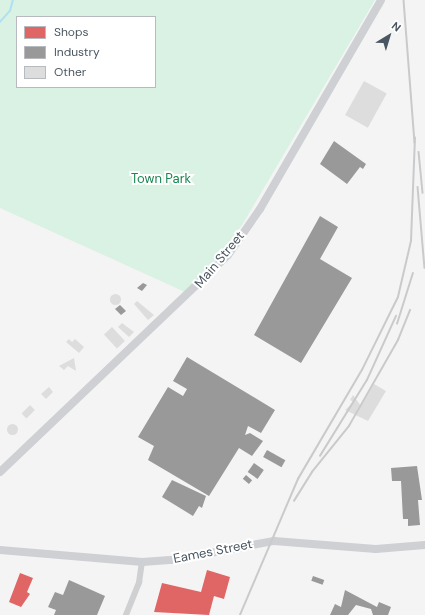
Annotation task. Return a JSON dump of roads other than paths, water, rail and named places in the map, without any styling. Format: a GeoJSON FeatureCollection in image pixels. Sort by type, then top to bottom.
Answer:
{"type":"FeatureCollection","features":[{"type":"Feature","properties":{"kind":"main road","name":"Main Street"},"geometry":{"type":"LineString","coordinates":[[0,472],[202,284],[232,250],[381,0]]}},
{"type":"Feature","properties":{"kind":"main road","name":"Eames Street"},"geometry":{"type":"LineString","coordinates":[[0,550],[142,562],[187,558],[274,540],[376,549],[425,545]]}},
{"type":"Feature","properties":{"kind":"street"},"geometry":{"type":"LineString","coordinates":[[126,615],[139,583],[142,562]]}},
{"type":"Feature","properties":{"kind":"waterway"},"geometry":{"type":"LineString","coordinates":[[0,22],[10,11],[13,0]]}},
{"type":"Feature","properties":{"kind":"railway"},"geometry":{"type":"LineString","coordinates":[[404,0],[415,143]]}},
{"type":"Feature","properties":{"kind":"railway"},"geometry":{"type":"LineString","coordinates":[[240,615],[298,479],[362,370],[398,297],[411,241],[415,138]]}},
{"type":"Feature","properties":{"kind":"railway"},"geometry":{"type":"LineString","coordinates":[[419,152],[423,193]]}},
{"type":"Feature","properties":{"kind":"railway"},"geometry":{"type":"LineString","coordinates":[[418,187],[425,268]]}},
{"type":"Feature","properties":{"kind":"railway"},"geometry":{"type":"LineString","coordinates":[[397,324],[413,273]]}},
{"type":"Feature","properties":{"kind":"railway"},"geometry":{"type":"LineString","coordinates":[[294,501],[312,472],[349,426],[398,340],[410,310]]}},
{"type":"Feature","properties":{"kind":"railway"},"geometry":{"type":"LineString","coordinates":[[320,456],[367,380],[396,316]]}},
{"type":"Feature","properties":{"kind":"park label","name":"Town Park"},"geometry":{"type":"Point","coordinates":[161,179]}}]}
